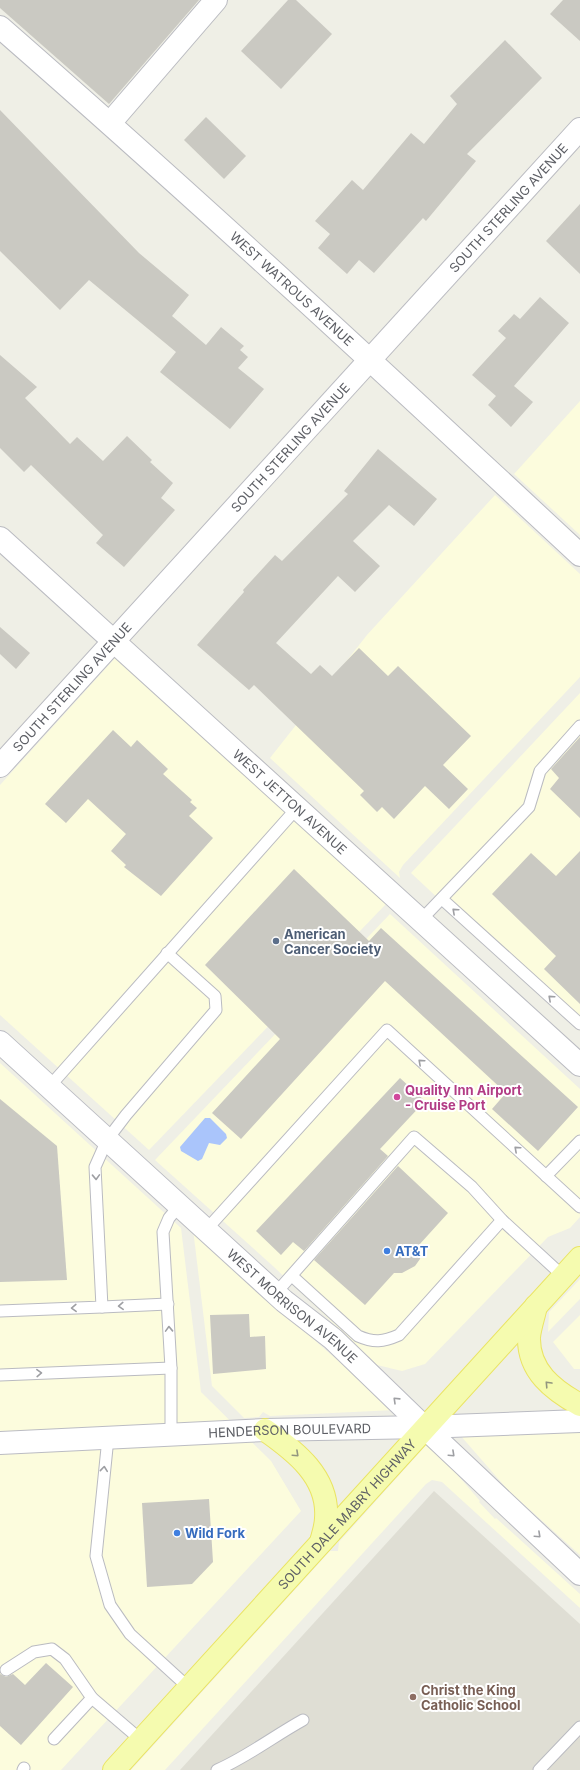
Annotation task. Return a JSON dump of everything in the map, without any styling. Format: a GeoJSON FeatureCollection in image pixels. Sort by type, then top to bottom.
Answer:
{"type":"FeatureCollection","features":[{"type":"Feature","properties":{"kind":"main road","name":"SOUTH DALE MABRY HIGHWAY"},"geometry":{"type":"LineString","coordinates":[[114,1770],[424,1427],[580,1258]]}},
{"type":"Feature","properties":{"kind":"main road"},"geometry":{"type":"LineString","coordinates":[[536,1305],[529,1336],[532,1358],[540,1375],[554,1390],[580,1405]]}},
{"type":"Feature","properties":{"kind":"main road"},"geometry":{"type":"LineString","coordinates":[[265,1430],[296,1453],[314,1472],[324,1498],[326,1518],[321,1542]]}},
{"type":"Feature","properties":{"kind":"street"},"geometry":{"type":"LineString","coordinates":[[110,123],[216,0]]}},
{"type":"Feature","properties":{"kind":"street","name":"WEST WATROUS AVENUE"},"geometry":{"type":"LineString","coordinates":[[0,27],[110,123],[370,359],[580,555]]}},
{"type":"Feature","properties":{"kind":"street","name":"SOUTH STERLING AVENUE"},"geometry":{"type":"LineString","coordinates":[[0,766],[580,129]]}},
{"type":"Feature","properties":{"kind":"street","name":"WEST JETTON AVENUE"},"geometry":{"type":"LineString","coordinates":[[0,538],[580,1065]]}},
{"type":"Feature","properties":{"kind":"street","name":"WEST MORRISON AVENUE"},"geometry":{"type":"LineString","coordinates":[[0,1042],[276,1294],[333,1339],[580,1574]]}},
{"type":"Feature","properties":{"kind":"street","name":"HENDERSON BOULEVARD"},"geometry":{"type":"LineString","coordinates":[[0,1443],[265,1430],[424,1427],[580,1421]]}},
{"type":"Feature","properties":{"kind":"lane"},"geometry":{"type":"LineString","coordinates":[[421,920],[529,808],[540,771],[580,726]]}},
{"type":"Feature","properties":{"kind":"lane"},"geometry":{"type":"LineString","coordinates":[[49,1087],[297,808]]}},
{"type":"Feature","properties":{"kind":"lane"},"geometry":{"type":"LineString","coordinates":[[442,899],[580,1024]]}},
{"type":"Feature","properties":{"kind":"lane"},"geometry":{"type":"LineString","coordinates":[[102,1307],[96,1167],[107,1140],[126,1114],[216,1010],[215,996],[167,954]]}},
{"type":"Feature","properties":{"kind":"lane"},"geometry":{"type":"LineString","coordinates":[[206,1230],[387,1030],[580,1207]]}},
{"type":"Feature","properties":{"kind":"lane"},"geometry":{"type":"LineString","coordinates":[[276,1294],[414,1137],[472,1188],[502,1220],[563,1276]]}},
{"type":"Feature","properties":{"kind":"lane"},"geometry":{"type":"LineString","coordinates":[[546,1176],[580,1141]]}},
{"type":"Feature","properties":{"kind":"lane"},"geometry":{"type":"LineString","coordinates":[[171,1435],[171,1368],[163,1232],[169,1218],[179,1206]]}},
{"type":"Feature","properties":{"kind":"lane"},"geometry":{"type":"LineString","coordinates":[[292,1276],[358,1336],[372,1342],[385,1341],[399,1335],[502,1220]]}},
{"type":"Feature","properties":{"kind":"lane"},"geometry":{"type":"LineString","coordinates":[[0,1311],[168,1304]]}},
{"type":"Feature","properties":{"kind":"lane"},"geometry":{"type":"LineString","coordinates":[[0,1375],[171,1368]]}},
{"type":"Feature","properties":{"kind":"lane"},"geometry":{"type":"LineString","coordinates":[[108,1438],[96,1556],[110,1605],[130,1634],[188,1687]]}},
{"type":"Feature","properties":{"kind":"lane"},"geometry":{"type":"LineString","coordinates":[[6,1670],[34,1652],[52,1649],[65,1659],[92,1698],[141,1740]]}},
{"type":"Feature","properties":{"kind":"lane"},"geometry":{"type":"LineString","coordinates":[[54,1739],[92,1698]]}},
{"type":"Feature","properties":{"kind":"lane"},"geometry":{"type":"LineString","coordinates":[[216,1770],[235,1762],[273,1736],[304,1720]]}},
{"type":"Feature","properties":{"kind":"lane"},"geometry":{"type":"LineString","coordinates":[[539,1770],[580,1727]]}},
{"type":"Feature","properties":{"kind":"shaded area"},"geometry":{"type":"Polygon","coordinates":[[[580,401],[580,535],[514,474],[580,401]]]}},
{"type":"Feature","properties":{"kind":"shaded area"},"geometry":{"type":"Polygon","coordinates":[[[495,495],[580,574],[580,677],[403,865],[399,872],[400,878],[270,758],[367,635],[495,495]]]}},
{"type":"Feature","properties":{"kind":"shaded area"},"geometry":{"type":"Polygon","coordinates":[[[117,656],[386,904],[149,1150],[0,1015],[0,785],[117,656]]]}},
{"type":"Feature","properties":{"kind":"shaded area"},"geometry":{"type":"Polygon","coordinates":[[[580,693],[580,1031],[411,873],[580,693]]]}},
{"type":"Feature","properties":{"kind":"shaded area","name":"Quality Inn Airport - Cruise Port"},"geometry":{"type":"Polygon","coordinates":[[[390,914],[580,1089],[580,1217],[570,1228],[548,1237],[425,1364],[402,1371],[377,1365],[274,1267],[155,1160],[390,914]]]}},
{"type":"Feature","properties":{"kind":"shaded area"},"geometry":{"type":"Polygon","coordinates":[[[0,1063],[181,1228],[201,1392],[271,1461],[301,1511],[61,1770],[0,1770],[0,1063]]]}},
{"type":"Feature","properties":{"kind":"shaded area"},"geometry":{"type":"Polygon","coordinates":[[[193,1229],[320,1345],[395,1410],[270,1416],[263,1412],[259,1417],[244,1418],[212,1386],[193,1229]]]}},
{"type":"Feature","properties":{"kind":"shaded area"},"geometry":{"type":"Polygon","coordinates":[[[580,1279],[580,1299],[548,1332],[549,1312],[580,1279]]]}},
{"type":"Feature","properties":{"kind":"shaded area"},"geometry":{"type":"Polygon","coordinates":[[[580,1315],[580,1369],[574,1369],[553,1342],[580,1315]]]}},
{"type":"Feature","properties":{"kind":"shaded area"},"geometry":{"type":"Polygon","coordinates":[[[580,1431],[580,1555],[508,1490],[460,1435],[580,1431]]]}},
{"type":"Feature","properties":{"kind":"shaded area"},"geometry":{"type":"Polygon","coordinates":[[[429,1442],[495,1519],[496,1518],[580,1594],[580,1608],[442,1482],[432,1480],[426,1484],[165,1770],[131,1770],[330,1551],[338,1551],[339,1542],[429,1442]]]}},
{"type":"Feature","properties":{"kind":"shaded area","name":"Christ the King Catholic School"},"geometry":{"type":"Polygon","coordinates":[[[434,1491],[580,1624],[580,1770],[180,1770],[434,1491]]]}},
{"type":"Feature","properties":{"kind":"water"},"geometry":{"type":"Polygon","coordinates":[[[205,1118],[210,1118],[226,1134],[227,1138],[220,1145],[209,1143],[202,1159],[198,1161],[181,1151],[180,1147],[205,1118]]]}},
{"type":"Feature","properties":{"kind":"building"},"geometry":{"type":"Polygon","coordinates":[[[0,0],[199,0],[109,104],[0,8],[0,0]]]}},
{"type":"Feature","properties":{"kind":"building"},"geometry":{"type":"Polygon","coordinates":[[[288,0],[296,0],[332,34],[281,89],[241,51],[288,0]]]}},
{"type":"Feature","properties":{"kind":"building"},"geometry":{"type":"Polygon","coordinates":[[[563,0],[580,0],[580,41],[550,14],[563,0]]]}},
{"type":"Feature","properties":{"kind":"building"},"geometry":{"type":"Polygon","coordinates":[[[505,40],[542,78],[467,154],[476,161],[426,221],[423,218],[374,273],[359,260],[347,274],[318,248],[330,234],[315,221],[352,180],[363,190],[411,133],[424,144],[457,104],[450,96],[505,40]]]}},
{"type":"Feature","properties":{"kind":"building"},"geometry":{"type":"Polygon","coordinates":[[[0,110],[139,253],[189,295],[172,316],[206,345],[221,327],[244,346],[240,350],[248,357],[238,368],[264,389],[230,429],[160,372],[176,352],[89,280],[60,310],[0,251],[0,110]]]}},
{"type":"Feature","properties":{"kind":"building"},"geometry":{"type":"Polygon","coordinates":[[[206,117],[246,156],[224,179],[184,140],[206,117]]]}},
{"type":"Feature","properties":{"kind":"building"},"geometry":{"type":"Polygon","coordinates":[[[580,204],[580,274],[546,241],[580,204]]]}},
{"type":"Feature","properties":{"kind":"building"},"geometry":{"type":"Polygon","coordinates":[[[540,297],[569,323],[514,386],[533,402],[511,427],[488,405],[496,396],[472,375],[506,338],[498,331],[514,314],[520,319],[540,297]]]}},
{"type":"Feature","properties":{"kind":"building"},"geometry":{"type":"Polygon","coordinates":[[[0,355],[37,387],[25,398],[70,444],[77,437],[103,461],[127,436],[152,460],[150,462],[173,483],[161,498],[175,510],[124,567],[96,543],[103,535],[31,465],[24,472],[0,448],[0,355]]]}},
{"type":"Feature","properties":{"kind":"building"},"geometry":{"type":"Polygon","coordinates":[[[378,449],[437,499],[414,526],[389,505],[353,541],[380,566],[355,592],[338,576],[276,643],[311,674],[320,665],[332,676],[359,648],[388,676],[398,666],[471,736],[443,765],[468,789],[449,809],[425,786],[394,819],[382,807],[377,812],[360,795],[364,791],[254,685],[249,690],[197,645],[244,592],[243,590],[275,555],[282,561],[348,494],[344,491],[378,449]]]}},
{"type":"Feature","properties":{"kind":"building"},"geometry":{"type":"Polygon","coordinates":[[[0,627],[30,653],[16,669],[0,654],[0,627]]]}},
{"type":"Feature","properties":{"kind":"building"},"geometry":{"type":"Polygon","coordinates":[[[113,730],[131,747],[137,740],[168,769],[163,774],[192,800],[190,802],[197,808],[189,816],[213,838],[161,896],[124,867],[126,865],[111,851],[126,834],[88,799],[66,823],[45,804],[113,730]]]}},
{"type":"Feature","properties":{"kind":"building"},"geometry":{"type":"Polygon","coordinates":[[[580,737],[580,818],[550,789],[559,778],[551,769],[580,737]]]}},
{"type":"Feature","properties":{"kind":"building"},"geometry":{"type":"Polygon","coordinates":[[[580,851],[580,1004],[544,969],[556,956],[492,894],[531,853],[556,876],[580,851]]]}},
{"type":"Feature","properties":{"kind":"building"},"geometry":{"type":"Polygon","coordinates":[[[294,869],[369,941],[381,928],[578,1107],[538,1151],[492,1109],[506,1093],[385,981],[241,1139],[212,1113],[280,1039],[205,965],[294,869]]]}},
{"type":"Feature","properties":{"kind":"building"},"geometry":{"type":"Polygon","coordinates":[[[400,1078],[425,1101],[380,1149],[388,1156],[304,1251],[293,1242],[281,1255],[256,1231],[400,1078]]]}},
{"type":"Feature","properties":{"kind":"building"},"geometry":{"type":"Polygon","coordinates":[[[0,1099],[57,1146],[67,1280],[0,1282],[0,1099]]]}},
{"type":"Feature","properties":{"kind":"building"},"geometry":{"type":"Polygon","coordinates":[[[398,1166],[448,1213],[419,1245],[421,1251],[420,1259],[415,1266],[402,1273],[394,1273],[365,1305],[314,1260],[398,1166]]]}},
{"type":"Feature","properties":{"kind":"building"},"geometry":{"type":"Polygon","coordinates":[[[249,1314],[250,1337],[265,1336],[266,1369],[213,1374],[210,1315],[249,1314]]]}},
{"type":"Feature","properties":{"kind":"building","name":"Wild Fork"},"geometry":{"type":"Polygon","coordinates":[[[209,1499],[213,1562],[192,1584],[147,1587],[142,1503],[209,1499]]]}},
{"type":"Feature","properties":{"kind":"building"},"geometry":{"type":"Polygon","coordinates":[[[46,1663],[73,1687],[21,1745],[0,1726],[0,1674],[6,1677],[13,1674],[25,1685],[46,1663]]]}},
{"type":"Feature","properties":{"kind":"place","name":"American Cancer Society"},"geometry":{"type":"Point","coordinates":[276,941]}},
{"type":"Feature","properties":{"kind":"place","name":"Quality Inn Airport - Cruise Port"},"geometry":{"type":"Point","coordinates":[397,1097]}},
{"type":"Feature","properties":{"kind":"place","name":"AT&T"},"geometry":{"type":"Point","coordinates":[387,1251]}},
{"type":"Feature","properties":{"kind":"place","name":"Wild Fork"},"geometry":{"type":"Point","coordinates":[177,1533]}},
{"type":"Feature","properties":{"kind":"place","name":"Christ the King Catholic School"},"geometry":{"type":"Point","coordinates":[413,1697]}}]}
